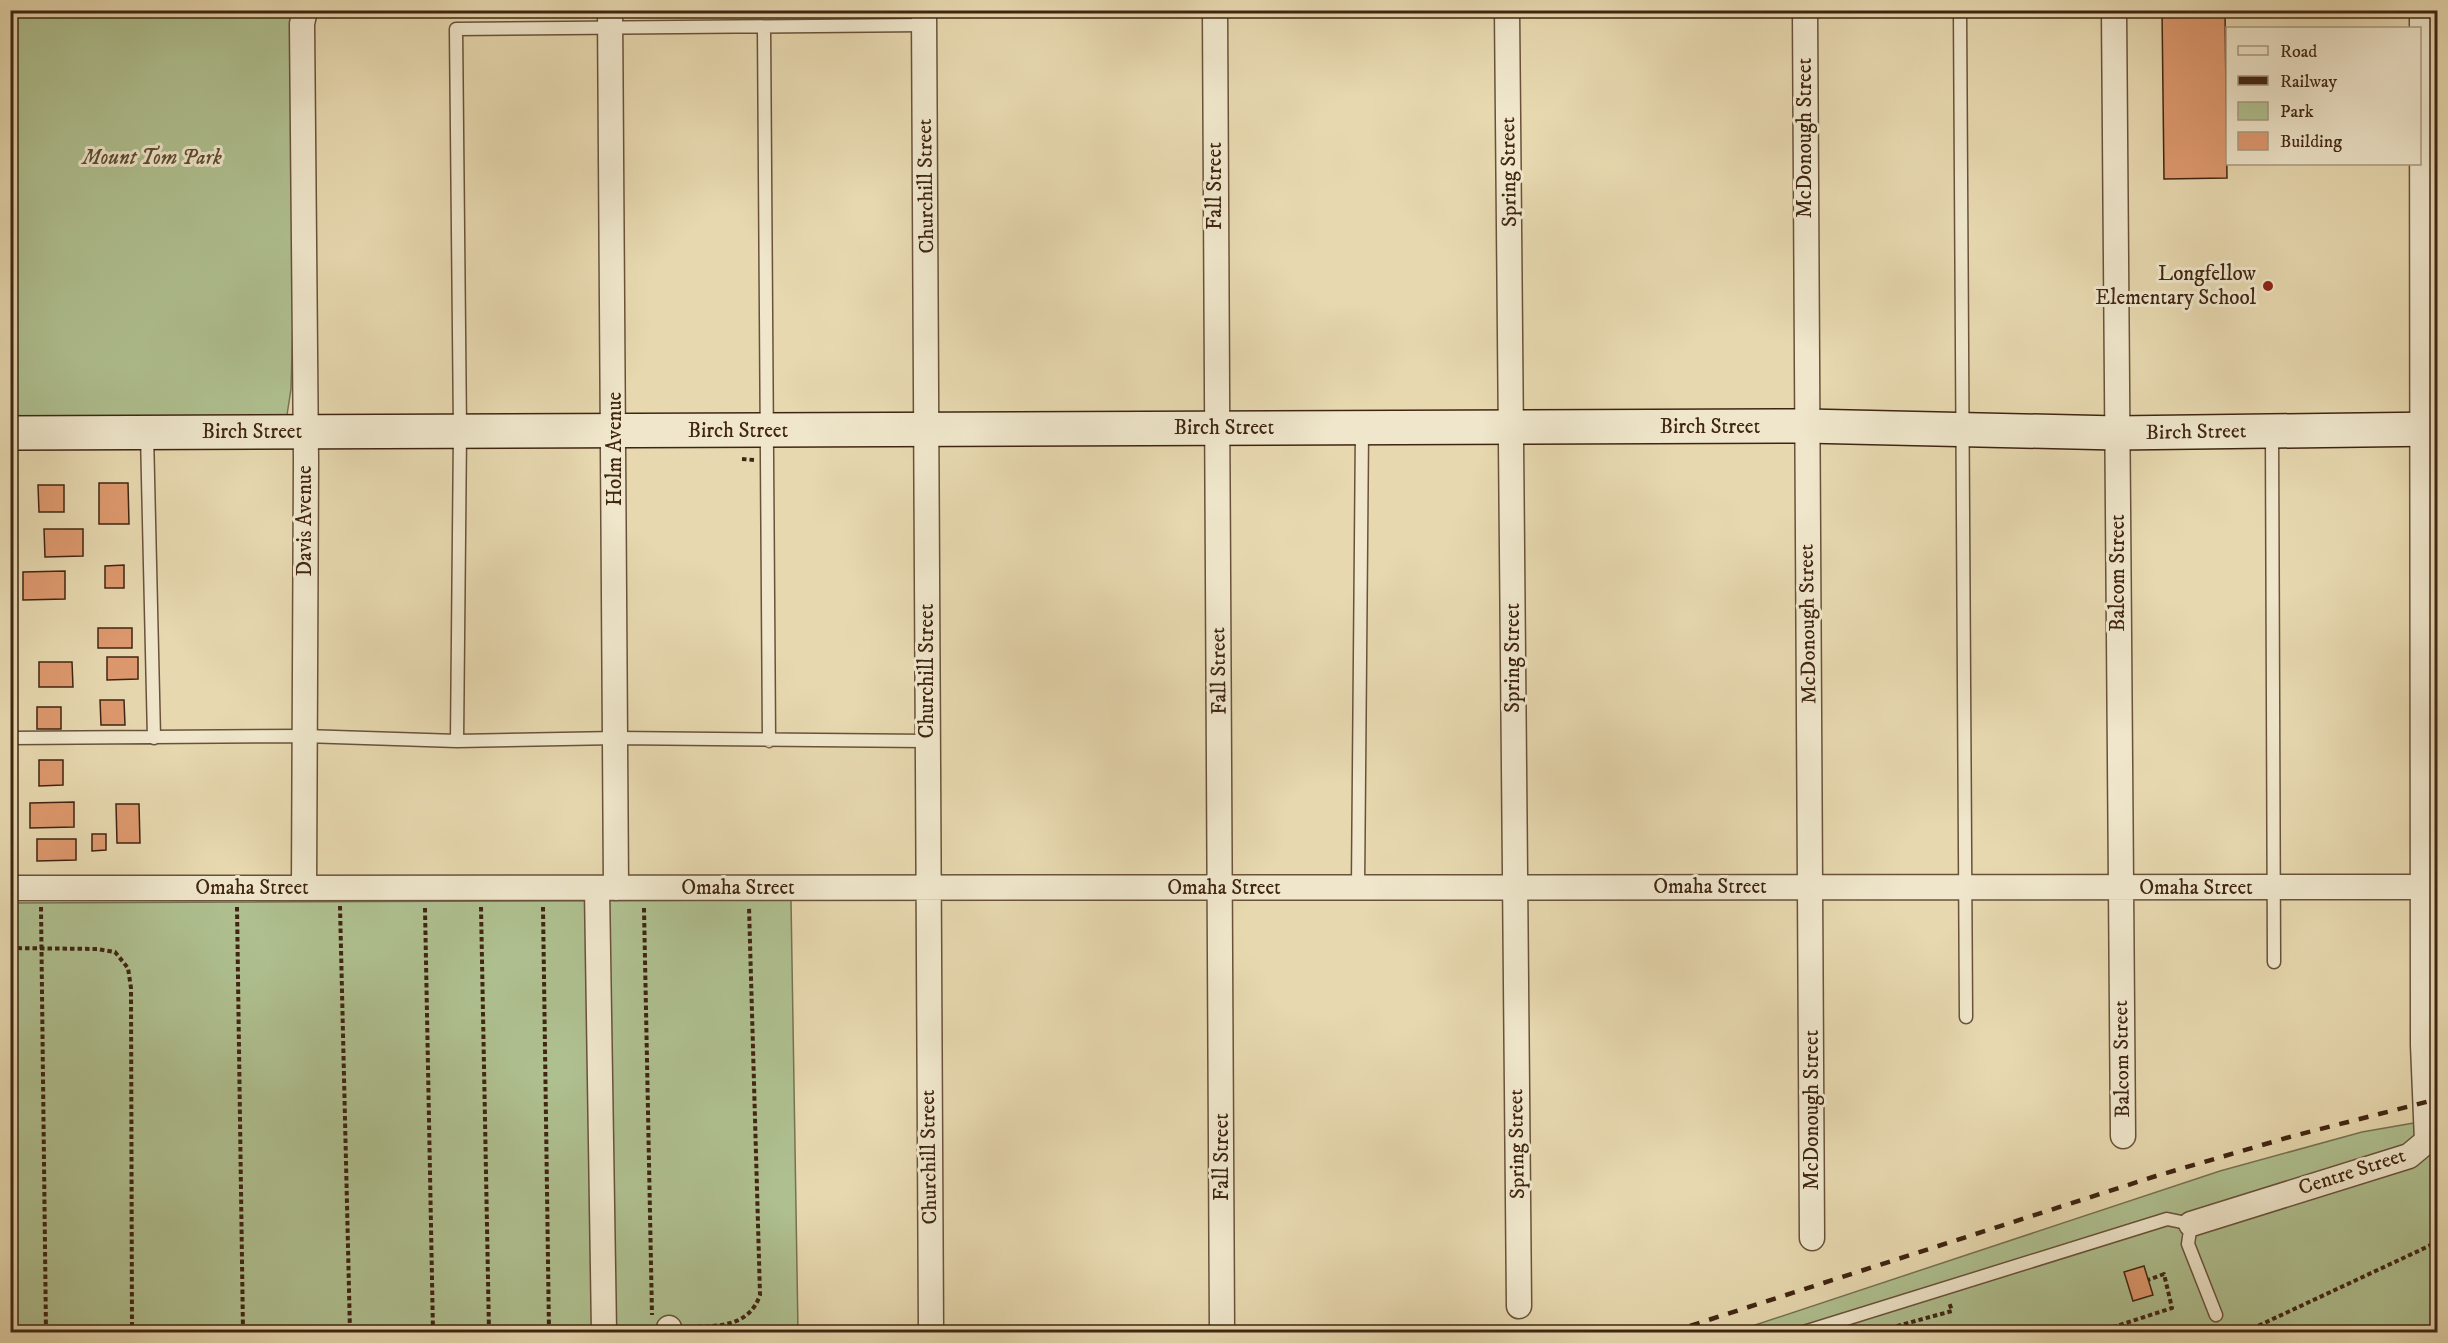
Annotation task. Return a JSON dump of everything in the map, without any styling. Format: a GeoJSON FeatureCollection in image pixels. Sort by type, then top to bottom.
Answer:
{"type":"FeatureCollection","features":[{"type":"Feature","properties":{"kind":"main road","name":"Birch Street"},"geometry":{"type":"LineString","coordinates":[[10,433],[1806,426],[2117,433],[2430,429]]}},
{"type":"Feature","properties":{"kind":"street","name":"Davis Avenue"},"geometry":{"type":"LineString","coordinates":[[304,888],[305,432],[302,60],[305,10]]}},
{"type":"Feature","properties":{"kind":"street","name":"Fall Street"},"geometry":{"type":"LineString","coordinates":[[1215,10],[1222,1332]]}},
{"type":"Feature","properties":{"kind":"street","name":"Spring Street"},"geometry":{"type":"LineString","coordinates":[[1507,10],[1519,1306]]}},
{"type":"Feature","properties":{"kind":"street","name":"McDonough Street"},"geometry":{"type":"LineString","coordinates":[[1805,10],[1812,1238]]}},
{"type":"Feature","properties":{"kind":"street","name":"Balcom Street"},"geometry":{"type":"LineString","coordinates":[[2114,10],[2123,1136]]}},
{"type":"Feature","properties":{"kind":"street","name":"Centre Street"},"geometry":{"type":"LineString","coordinates":[[2191,1224],[2409,1155],[2427,1141],[2423,1045],[2431,887],[2430,429],[2422,10]]}},
{"type":"Feature","properties":{"kind":"street","name":"Churchill Street"},"geometry":{"type":"LineString","coordinates":[[924,18],[929,431],[926,887],[931,1332]]}},
{"type":"Feature","properties":{"kind":"street","name":"Holm Avenue"},"geometry":{"type":"LineString","coordinates":[[604,1332],[606,889],[616,738],[610,19]]}},
{"type":"Feature","properties":{"kind":"street","name":"Omaha Street"},"geometry":{"type":"LineString","coordinates":[[10,888],[1811,887],[2120,889],[2431,887]]}},
{"type":"Feature","properties":{"kind":"lane"},"geometry":{"type":"LineString","coordinates":[[1960,10],[1966,1017]]}},
{"type":"Feature","properties":{"kind":"lane"},"geometry":{"type":"LineString","coordinates":[[457,741],[460,432],[456,29],[610,19],[764,27],[924,18]]}},
{"type":"Feature","properties":{"kind":"lane"},"geometry":{"type":"LineString","coordinates":[[764,27],[769,741]]}},
{"type":"Feature","properties":{"kind":"lane"},"geometry":{"type":"LineString","coordinates":[[1358,887],[1362,428]]}},
{"type":"Feature","properties":{"kind":"lane"},"geometry":{"type":"LineString","coordinates":[[2272,431],[2274,962]]}},
{"type":"Feature","properties":{"kind":"lane"},"geometry":{"type":"LineString","coordinates":[[147,432],[154,738]]}},
{"type":"Feature","properties":{"kind":"lane"},"geometry":{"type":"LineString","coordinates":[[10,738],[304,736],[457,741],[616,738],[927,741]]}},
{"type":"Feature","properties":{"kind":"lane"},"geometry":{"type":"LineString","coordinates":[[1804,1332],[2167,1219],[2191,1224],[2188,1244],[2216,1316]]}},
{"type":"Feature","properties":{"kind":"path"},"geometry":{"type":"LineString","coordinates":[[742,459],[754,460]]}},
{"type":"Feature","properties":{"kind":"path"},"geometry":{"type":"LineString","coordinates":[[42,888],[46,1332]]}},
{"type":"Feature","properties":{"kind":"path"},"geometry":{"type":"LineString","coordinates":[[340,888],[350,1332]]}},
{"type":"Feature","properties":{"kind":"path"},"geometry":{"type":"LineString","coordinates":[[644,888],[652,1328],[669,1330],[729,1325],[748,1315],[756,1306],[760,1295],[748,888]]}},
{"type":"Feature","properties":{"kind":"path"},"geometry":{"type":"LineString","coordinates":[[237,889],[243,1332]]}},
{"type":"Feature","properties":{"kind":"path"},"geometry":{"type":"LineString","coordinates":[[426,889],[433,1332]]}},
{"type":"Feature","properties":{"kind":"path"},"geometry":{"type":"LineString","coordinates":[[481,889],[489,1332]]}},
{"type":"Feature","properties":{"kind":"path"},"geometry":{"type":"LineString","coordinates":[[543,889],[549,1332]]}},
{"type":"Feature","properties":{"kind":"path"},"geometry":{"type":"LineString","coordinates":[[10,948],[116,952],[128,968],[131,988],[132,1332]]}},
{"type":"Feature","properties":{"kind":"path"},"geometry":{"type":"LineString","coordinates":[[2245,1332],[2419,1251],[2438,1238]]}},
{"type":"Feature","properties":{"kind":"path"},"geometry":{"type":"LineString","coordinates":[[2098,1332],[2172,1308],[2164,1274],[2148,1280]]}},
{"type":"Feature","properties":{"kind":"path"},"geometry":{"type":"LineString","coordinates":[[1875,1332],[1952,1311],[1944,1290]]}},
{"type":"Feature","properties":{"kind":"green space","name":"Mount Tom Park"},"geometry":{"type":"Polygon","coordinates":[[[10,11],[293,11],[294,284],[291,389],[287,415],[280,418],[11,420],[10,11]]]}},
{"type":"Feature","properties":{"kind":"green space"},"geometry":{"type":"Polygon","coordinates":[[[791,900],[798,1332],[11,1332],[10,903],[791,900]]]}},
{"type":"Feature","properties":{"kind":"green space"},"geometry":{"type":"Polygon","coordinates":[[[2437,1119],[2437,1332],[1734,1332],[2220,1171],[2362,1132],[2437,1119]]]}},
{"type":"Feature","properties":{"kind":"building"},"geometry":{"type":"Polygon","coordinates":[[[2162,10],[2225,10],[2227,178],[2164,179],[2162,10]]]}},
{"type":"Feature","properties":{"kind":"building"},"geometry":{"type":"Polygon","coordinates":[[[99,483],[128,483],[129,524],[99,524],[99,483]]]}},
{"type":"Feature","properties":{"kind":"building"},"geometry":{"type":"Polygon","coordinates":[[[38,485],[64,485],[64,512],[39,512],[38,485]]]}},
{"type":"Feature","properties":{"kind":"building"},"geometry":{"type":"Polygon","coordinates":[[[44,529],[83,529],[83,556],[45,557],[44,529]]]}},
{"type":"Feature","properties":{"kind":"building"},"geometry":{"type":"Polygon","coordinates":[[[124,565],[124,588],[105,588],[105,566],[124,565]]]}},
{"type":"Feature","properties":{"kind":"building"},"geometry":{"type":"Polygon","coordinates":[[[65,571],[65,599],[23,600],[23,572],[65,571]]]}},
{"type":"Feature","properties":{"kind":"building"},"geometry":{"type":"Polygon","coordinates":[[[98,628],[132,628],[132,648],[98,648],[98,628]]]}},
{"type":"Feature","properties":{"kind":"building"},"geometry":{"type":"Polygon","coordinates":[[[107,657],[138,657],[138,679],[107,680],[107,657]]]}},
{"type":"Feature","properties":{"kind":"building"},"geometry":{"type":"Polygon","coordinates":[[[39,662],[72,662],[73,687],[39,687],[39,662]]]}},
{"type":"Feature","properties":{"kind":"building"},"geometry":{"type":"Polygon","coordinates":[[[100,700],[124,700],[125,725],[101,725],[100,700]]]}},
{"type":"Feature","properties":{"kind":"building"},"geometry":{"type":"Polygon","coordinates":[[[37,707],[61,707],[61,729],[37,729],[37,707]]]}},
{"type":"Feature","properties":{"kind":"building"},"geometry":{"type":"Polygon","coordinates":[[[39,760],[63,760],[63,785],[39,786],[39,760]]]}},
{"type":"Feature","properties":{"kind":"building"},"geometry":{"type":"Polygon","coordinates":[[[74,802],[74,827],[30,828],[30,803],[74,802]]]}},
{"type":"Feature","properties":{"kind":"building"},"geometry":{"type":"Polygon","coordinates":[[[116,804],[139,804],[140,843],[117,843],[116,804]]]}},
{"type":"Feature","properties":{"kind":"building"},"geometry":{"type":"Polygon","coordinates":[[[92,834],[106,834],[106,850],[92,851],[92,834]]]}},
{"type":"Feature","properties":{"kind":"building"},"geometry":{"type":"Polygon","coordinates":[[[37,839],[76,839],[76,860],[37,861],[37,839]]]}},
{"type":"Feature","properties":{"kind":"building"},"geometry":{"type":"Polygon","coordinates":[[[2144,1266],[2153,1295],[2133,1301],[2124,1272],[2144,1266]]]}},
{"type":"Feature","properties":{"kind":"railway"},"geometry":{"type":"LineString","coordinates":[[1671,1332],[2156,1176],[2293,1136],[2438,1099]]}},
{"type":"Feature","properties":{"kind":"place","name":"Longfellow Elementary School"},"geometry":{"type":"Point","coordinates":[2268,286]}}]}
